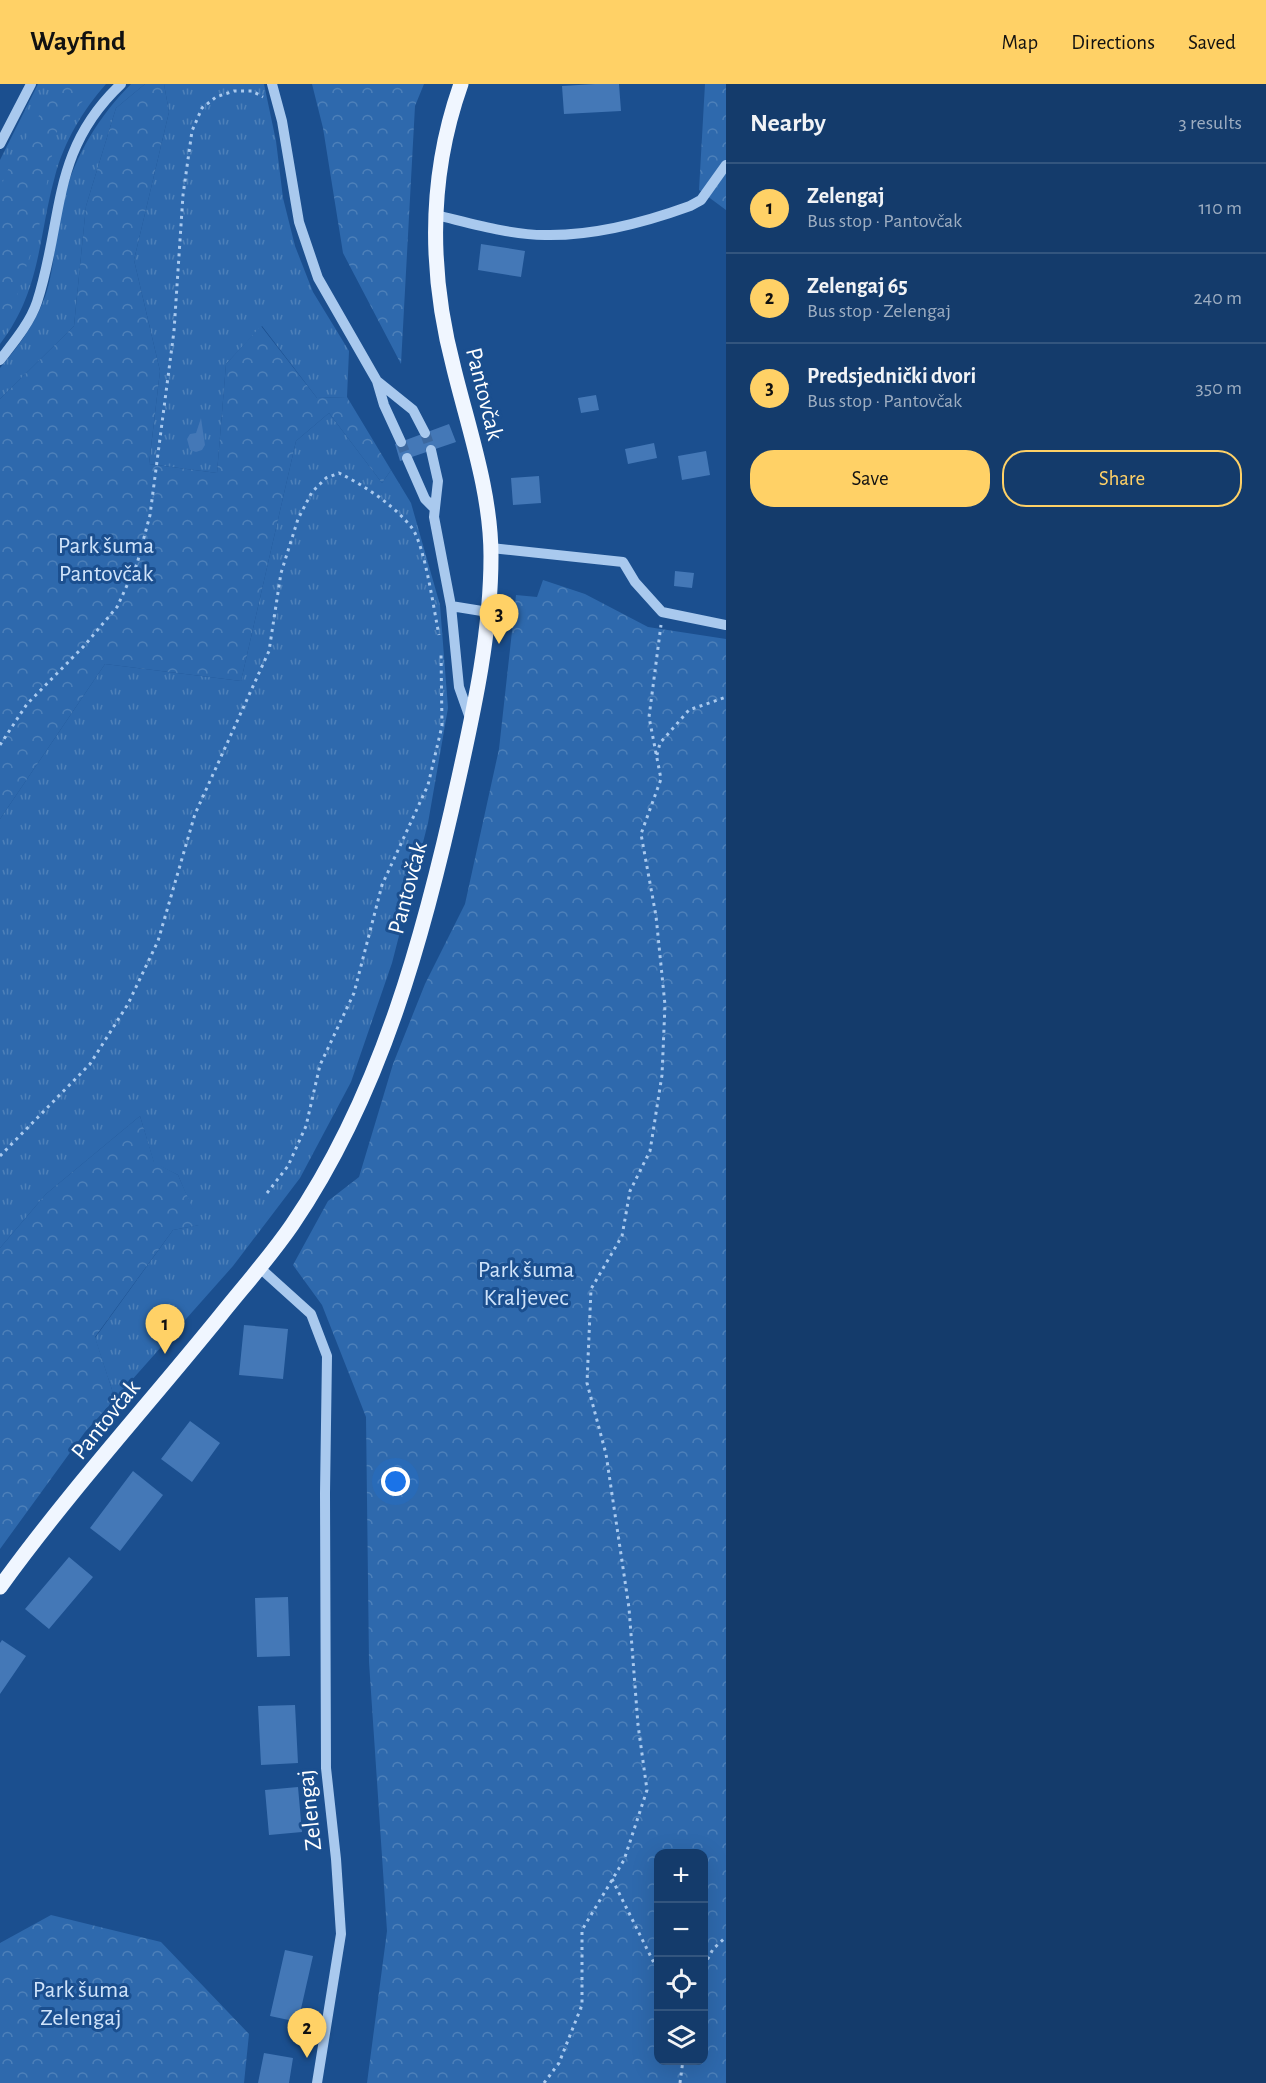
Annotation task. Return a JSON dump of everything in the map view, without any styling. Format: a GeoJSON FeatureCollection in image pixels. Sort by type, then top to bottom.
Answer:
{"type":"FeatureCollection","features":[{"type":"Feature","properties":{"kind":"main road","name":"Pantovčak"},"geometry":{"type":"LineString","coordinates":[[0,1587],[260,1268],[319,1185],[372,1074],[433,890],[471,721],[488,612],[491,548],[476,454],[440,309],[436,215],[440,161],[448,120],[461,84]]}},
{"type":"Feature","properties":{"kind":"street"},"geometry":{"type":"LineString","coordinates":[[0,144],[31,84]]}},
{"type":"Feature","properties":{"kind":"street"},"geometry":{"type":"LineString","coordinates":[[0,360],[37,304],[63,178],[76,144],[93,117],[121,84]]}},
{"type":"Feature","properties":{"kind":"street"},"geometry":{"type":"LineString","coordinates":[[272,84],[299,222],[318,278],[377,381],[384,405],[401,442]]}},
{"type":"Feature","properties":{"kind":"street"},"geometry":{"type":"LineString","coordinates":[[436,215],[543,235],[589,231],[690,206],[701,200],[726,165]]}},
{"type":"Feature","properties":{"kind":"street"},"geometry":{"type":"LineString","coordinates":[[377,381],[413,410],[425,433]]}},
{"type":"Feature","properties":{"kind":"street"},"geometry":{"type":"LineString","coordinates":[[431,450],[438,481],[434,508],[436,533],[451,606],[459,687],[471,721]]}},
{"type":"Feature","properties":{"kind":"street"},"geometry":{"type":"LineString","coordinates":[[407,458],[424,499],[434,508]]}},
{"type":"Feature","properties":{"kind":"street"},"geometry":{"type":"LineString","coordinates":[[491,548],[623,562],[635,582],[662,612],[726,625]]}},
{"type":"Feature","properties":{"kind":"street"},"geometry":{"type":"LineString","coordinates":[[451,606],[488,612]]}},
{"type":"Feature","properties":{"kind":"street","name":"Zelengaj"},"geometry":{"type":"LineString","coordinates":[[260,1268],[311,1314],[327,1356],[326,1768],[341,1934],[317,2083]]}},
{"type":"Feature","properties":{"kind":"path"},"geometry":{"type":"LineString","coordinates":[[0,745],[27,704],[84,646],[117,607],[137,564],[150,515],[174,331],[183,195],[192,131],[202,108],[216,98],[234,91],[252,91],[278,106]]}},
{"type":"Feature","properties":{"kind":"path"},"geometry":{"type":"LineString","coordinates":[[0,1156],[90,1064],[128,1004],[158,940],[195,814],[268,651],[281,573],[298,519],[312,492],[326,478],[339,473],[357,482],[393,508],[413,530],[426,569],[441,643],[442,726],[428,785],[382,885],[354,993],[320,1065],[306,1126],[288,1166],[267,1193]]}},
{"type":"Feature","properties":{"kind":"path"},"geometry":{"type":"LineString","coordinates":[[544,2083],[559,2063],[582,2006],[582,1930],[624,1860],[648,1790],[638,1725],[629,1608],[606,1454],[587,1383],[591,1289],[622,1236],[630,1191],[650,1151],[662,1075],[665,1005],[656,916],[641,834],[661,779],[649,717],[662,612]]}},
{"type":"Feature","properties":{"kind":"path"},"geometry":{"type":"LineString","coordinates":[[657,756],[660,743],[689,710],[726,698]]}},
{"type":"Feature","properties":{"kind":"path"},"geometry":{"type":"LineString","coordinates":[[612,1879],[654,1963]]}},
{"type":"Feature","properties":{"kind":"path"},"geometry":{"type":"LineString","coordinates":[[708,1958],[713,1949],[726,1937]]}},
{"type":"Feature","properties":{"kind":"path"},"geometry":{"type":"LineString","coordinates":[[680,2083],[682,2065]]}},
{"type":"Feature","properties":{"kind":"green space"},"geometry":{"type":"Polygon","coordinates":[[[38,84],[106,84],[82,116],[64,151],[49,199],[31,284],[24,304],[0,344],[0,160],[38,84]]]}},
{"type":"Feature","properties":{"kind":"green space"},"geometry":{"type":"Polygon","coordinates":[[[57,84],[97,84],[56,133],[39,227],[14,305],[0,328],[0,192],[5,175],[57,84]]]}},
{"type":"Feature","properties":{"kind":"green space"},"geometry":{"type":"Polygon","coordinates":[[[131,84],[145,84],[116,108],[86,206],[74,326],[0,399],[0,368],[29,329],[47,290],[61,211],[75,166],[99,122],[131,84]]]}},
{"type":"Feature","properties":{"kind":"green space","name":"Park šuma Pantovčak"},"geometry":{"type":"Polygon","coordinates":[[[145,84],[164,84],[169,112],[134,260],[160,371],[149,464],[217,473],[226,364],[261,326],[317,398],[347,397],[391,470],[382,483],[329,413],[296,441],[241,681],[105,664],[0,819],[0,399],[74,326],[86,206],[116,108],[145,84]]]}},
{"type":"Feature","properties":{"kind":"green space"},"geometry":{"type":"Polygon","coordinates":[[[164,84],[264,84],[276,141],[283,198],[295,246],[313,292],[349,351],[347,397],[317,398],[262,326],[226,364],[217,473],[149,464],[160,371],[134,260],[169,112],[164,84]]]}},
{"type":"Feature","properties":{"kind":"green space"},"geometry":{"type":"Polygon","coordinates":[[[312,84],[424,84],[415,106],[401,364],[343,253],[323,128],[312,84]]]}},
{"type":"Feature","properties":{"kind":"green space"},"geometry":{"type":"Polygon","coordinates":[[[705,84],[726,84],[726,210],[699,190],[705,84]]]}},
{"type":"Feature","properties":{"kind":"green space"},"geometry":{"type":"Polygon","coordinates":[[[329,413],[382,483],[391,470],[411,503],[440,605],[448,708],[428,823],[392,963],[351,1082],[300,1178],[233,1266],[115,1399],[95,1338],[173,1230],[199,1225],[178,1175],[154,1163],[140,1116],[46,1194],[0,1248],[0,819],[105,664],[241,681],[296,441],[329,413]]]}},
{"type":"Feature","properties":{"kind":"green space","name":"Park šuma Kraljevec"},"geometry":{"type":"Polygon","coordinates":[[[543,580],[585,594],[648,627],[726,639],[726,2083],[367,2083],[387,1931],[369,1662],[366,1417],[322,1305],[293,1265],[328,1201],[359,1177],[393,1064],[425,984],[465,904],[499,749],[516,595],[537,597],[543,580]]]}},
{"type":"Feature","properties":{"kind":"green space"},"geometry":{"type":"Polygon","coordinates":[[[140,1116],[154,1162],[178,1175],[200,1225],[173,1230],[95,1337],[115,1399],[85,1432],[0,1549],[0,1248],[46,1194],[140,1116]]]}},
{"type":"Feature","properties":{"kind":"green space","name":"Park šuma Zelengaj"},"geometry":{"type":"Polygon","coordinates":[[[51,1915],[161,1942],[249,2034],[244,2083],[0,2083],[0,1943],[51,1915]]]}},
{"type":"Feature","properties":{"kind":"building"},"geometry":{"type":"Polygon","coordinates":[[[619,84],[621,111],[564,114],[562,86],[619,84]]]}},
{"type":"Feature","properties":{"kind":"building"},"geometry":{"type":"Polygon","coordinates":[[[481,244],[525,251],[521,277],[478,270],[481,244]]]}},
{"type":"Feature","properties":{"kind":"building"},"geometry":{"type":"Polygon","coordinates":[[[596,395],[599,410],[581,413],[578,398],[596,395]]]}},
{"type":"Feature","properties":{"kind":"building"},"geometry":{"type":"Polygon","coordinates":[[[201,418],[205,445],[202,450],[196,452],[190,450],[187,439],[190,434],[196,433],[201,418]]]}},
{"type":"Feature","properties":{"kind":"building"},"geometry":{"type":"Polygon","coordinates":[[[449,424],[456,442],[400,461],[395,444],[449,424]]]}},
{"type":"Feature","properties":{"kind":"building"},"geometry":{"type":"Polygon","coordinates":[[[654,443],[657,458],[628,464],[625,449],[654,443]]]}},
{"type":"Feature","properties":{"kind":"building"},"geometry":{"type":"Polygon","coordinates":[[[706,451],[710,475],[682,480],[678,456],[706,451]]]}},
{"type":"Feature","properties":{"kind":"building"},"geometry":{"type":"Polygon","coordinates":[[[539,476],[541,503],[513,505],[511,478],[539,476]]]}},
{"type":"Feature","properties":{"kind":"building"},"geometry":{"type":"Polygon","coordinates":[[[675,571],[694,573],[692,588],[674,586],[675,571]]]}},
{"type":"Feature","properties":{"kind":"building"},"geometry":{"type":"Polygon","coordinates":[[[244,1325],[288,1329],[283,1379],[239,1375],[244,1325]]]}},
{"type":"Feature","properties":{"kind":"building"},"geometry":{"type":"Polygon","coordinates":[[[190,1421],[220,1443],[192,1482],[161,1459],[190,1421]]]}},
{"type":"Feature","properties":{"kind":"building"},"geometry":{"type":"Polygon","coordinates":[[[133,1471],[163,1495],[120,1551],[90,1528],[133,1471]]]}},
{"type":"Feature","properties":{"kind":"building"},"geometry":{"type":"Polygon","coordinates":[[[69,1557],[93,1577],[49,1629],[25,1609],[69,1557]]]}},
{"type":"Feature","properties":{"kind":"building"},"geometry":{"type":"Polygon","coordinates":[[[288,1597],[290,1656],[257,1657],[255,1598],[288,1597]]]}},
{"type":"Feature","properties":{"kind":"building"},"geometry":{"type":"Polygon","coordinates":[[[2,1640],[26,1656],[0,1694],[0,1643],[2,1640]]]}},
{"type":"Feature","properties":{"kind":"building"},"geometry":{"type":"Polygon","coordinates":[[[295,1705],[298,1763],[261,1765],[258,1706],[295,1705]]]}},
{"type":"Feature","properties":{"kind":"building"},"geometry":{"type":"Polygon","coordinates":[[[298,1787],[302,1832],[269,1835],[265,1790],[298,1787]]]}},
{"type":"Feature","properties":{"kind":"building"},"geometry":{"type":"Polygon","coordinates":[[[285,1950],[313,1956],[298,2022],[270,2016],[285,1950]]]}},
{"type":"Feature","properties":{"kind":"building"},"geometry":{"type":"Polygon","coordinates":[[[264,2053],[293,2058],[289,2083],[258,2083],[264,2053]]]}},
{"type":"Feature","properties":{"kind":"tunnel"},"geometry":{"type":"LineString","coordinates":[[425,433],[431,450]]}},
{"type":"Feature","properties":{"kind":"tunnel"},"geometry":{"type":"LineString","coordinates":[[401,442],[407,458]]}},
{"type":"Feature","properties":{"kind":"place","name":"Predsjednički dvori"},"geometry":{"type":"Point","coordinates":[499,644]}},
{"type":"Feature","properties":{"kind":"place","name":"Zelengaj"},"geometry":{"type":"Point","coordinates":[165,1354]}},
{"type":"Feature","properties":{"kind":"place","name":"Zelengaj 65"},"geometry":{"type":"Point","coordinates":[307,2058]}}]}
